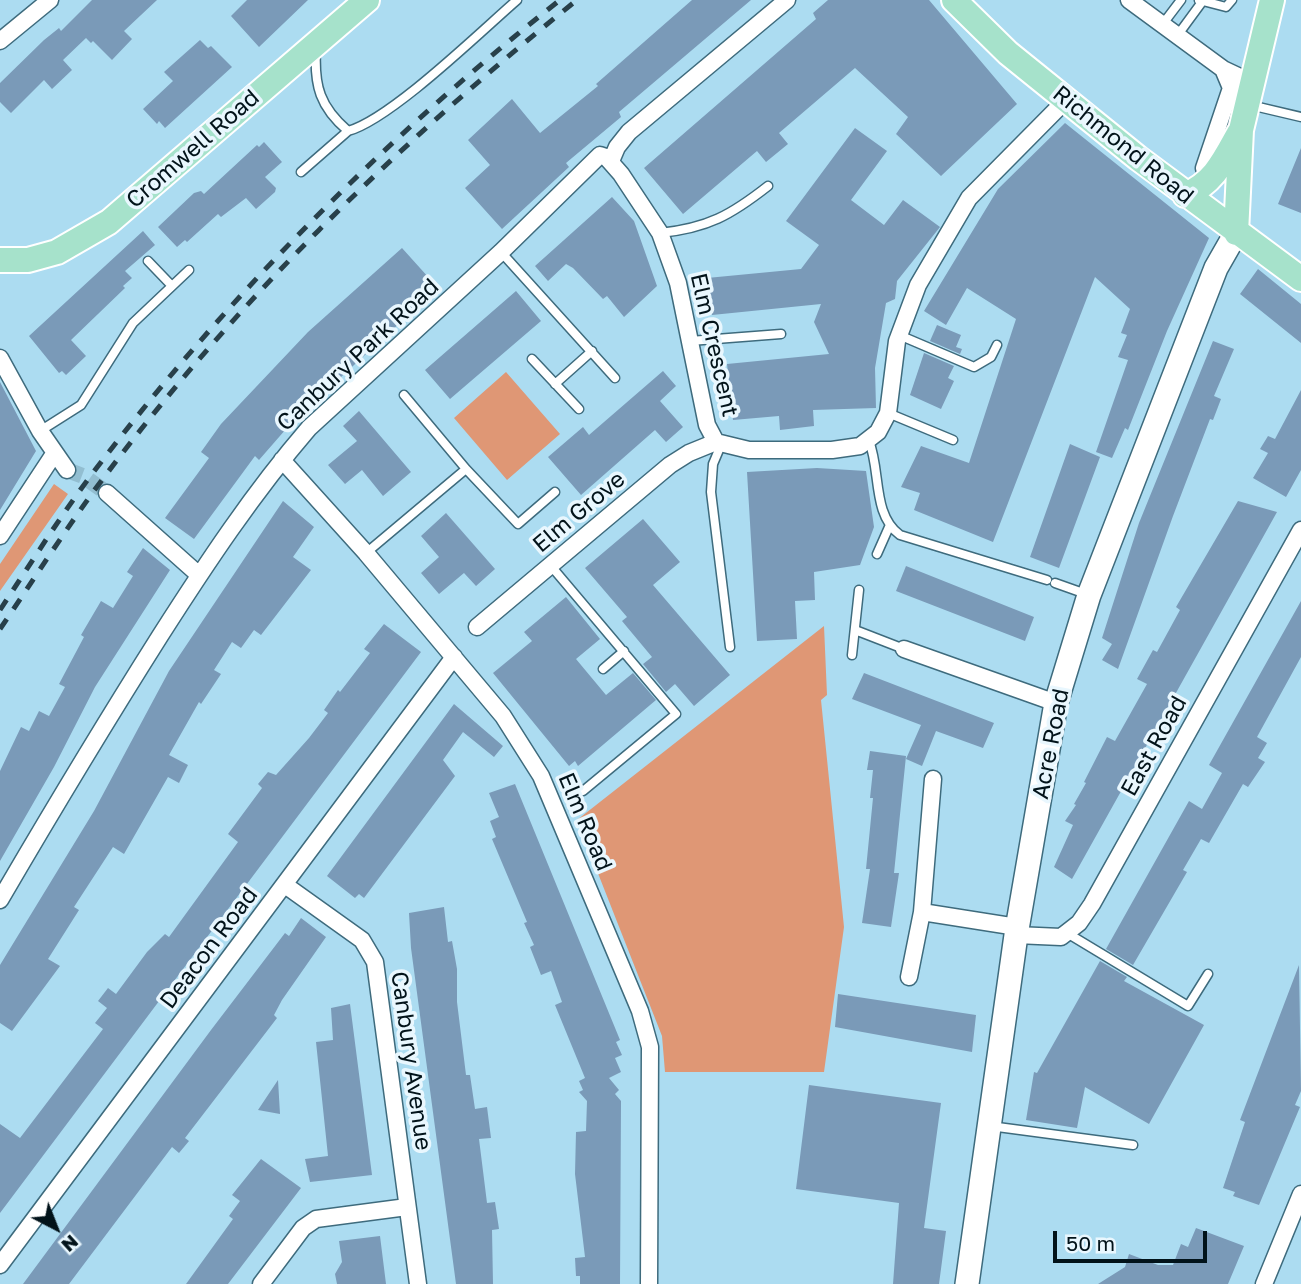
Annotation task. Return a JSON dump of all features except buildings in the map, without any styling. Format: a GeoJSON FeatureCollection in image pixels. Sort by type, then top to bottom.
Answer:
{"type":"FeatureCollection","features":[{"type":"Feature","properties":{"kind":"main road","name":"Cromwell Road"},"geometry":{"type":"LineString","coordinates":[[0,260],[28,260],[57,252],[109,222],[367,0]]}},
{"type":"Feature","properties":{"kind":"main road","name":"Richmond Road"},"geometry":{"type":"LineString","coordinates":[[954,0],[971,20],[1066,100],[1185,195],[1301,279]]}},
{"type":"Feature","properties":{"kind":"main road"},"geometry":{"type":"LineString","coordinates":[[1237,233],[1241,130],[1272,0]]}},
{"type":"Feature","properties":{"kind":"main road"},"geometry":{"type":"LineString","coordinates":[[1185,195],[1208,183],[1241,130]]}},
{"type":"Feature","properties":{"kind":"street"},"geometry":{"type":"LineString","coordinates":[[0,41],[50,0]]}},
{"type":"Feature","properties":{"kind":"street"},"geometry":{"type":"LineString","coordinates":[[611,161],[629,132],[787,0]]}},
{"type":"Feature","properties":{"kind":"street"},"geometry":{"type":"LineString","coordinates":[[1129,0],[1246,83],[1249,99]]}},
{"type":"Feature","properties":{"kind":"street"},"geometry":{"type":"LineString","coordinates":[[1208,183],[1204,167],[1231,88],[1223,69]]}},
{"type":"Feature","properties":{"kind":"street"},"geometry":{"type":"LineString","coordinates":[[869,441],[878,432],[888,413],[892,363],[899,335],[918,285],[969,198],[1066,100]]}},
{"type":"Feature","properties":{"kind":"street","name":"Canbury Park Road"},"geometry":{"type":"LineString","coordinates":[[0,900],[85,756],[199,575],[282,460],[309,428],[501,252],[600,155],[611,161]]}},
{"type":"Feature","properties":{"kind":"street","name":"Elm Crescent"},"geometry":{"type":"LineString","coordinates":[[611,161],[660,233],[678,283],[707,425],[718,443],[748,450],[832,450],[852,449],[869,441]]}},
{"type":"Feature","properties":{"kind":"street","name":"Acre Road"},"geometry":{"type":"LineString","coordinates":[[967,1284],[1016,931],[1056,703],[1089,595],[1216,268],[1237,233]]}},
{"type":"Feature","properties":{"kind":"street"},"geometry":{"type":"LineString","coordinates":[[0,358],[40,431],[66,470]]}},
{"type":"Feature","properties":{"kind":"street","name":"Elm Grove"},"geometry":{"type":"LineString","coordinates":[[477,627],[670,465],[689,453],[718,443]]}},
{"type":"Feature","properties":{"kind":"street"},"geometry":{"type":"LineString","coordinates":[[0,536],[54,454]]}},
{"type":"Feature","properties":{"kind":"street","name":"Elm Road"},"geometry":{"type":"LineString","coordinates":[[282,460],[304,481],[503,716],[541,776],[640,1011],[650,1047],[649,1284]]}},
{"type":"Feature","properties":{"kind":"street"},"geometry":{"type":"LineString","coordinates":[[107,493],[199,575]]}},
{"type":"Feature","properties":{"kind":"street","name":"East Road"},"geometry":{"type":"LineString","coordinates":[[1067,933],[1079,923],[1092,904],[1301,530]]}},
{"type":"Feature","properties":{"kind":"street"},"geometry":{"type":"LineString","coordinates":[[904,649],[1056,703]]}},
{"type":"Feature","properties":{"kind":"street","name":"Deacon Road"},"geometry":{"type":"LineString","coordinates":[[0,1265],[454,657]]}},
{"type":"Feature","properties":{"kind":"street"},"geometry":{"type":"LineString","coordinates":[[909,976],[922,912],[933,779]]}},
{"type":"Feature","properties":{"kind":"street","name":"Canbury Avenue"},"geometry":{"type":"LineString","coordinates":[[285,886],[362,940],[374,962],[418,1284]]}},
{"type":"Feature","properties":{"kind":"street"},"geometry":{"type":"LineString","coordinates":[[922,912],[1016,931],[1061,937],[1067,933]]}},
{"type":"Feature","properties":{"kind":"street"},"geometry":{"type":"LineString","coordinates":[[1264,1284],[1301,1194]]}},
{"type":"Feature","properties":{"kind":"street"},"geometry":{"type":"LineString","coordinates":[[261,1284],[303,1228],[316,1219],[407,1207]]}},
{"type":"Feature","properties":{"kind":"lane"},"geometry":{"type":"LineString","coordinates":[[301,172],[348,131],[361,128],[394,105],[517,0]]}},
{"type":"Feature","properties":{"kind":"lane"},"geometry":{"type":"LineString","coordinates":[[1162,25],[1181,0]]}},
{"type":"Feature","properties":{"kind":"lane"},"geometry":{"type":"LineString","coordinates":[[1177,36],[1200,1],[1220,8],[1226,7],[1232,0]]}},
{"type":"Feature","properties":{"kind":"lane"},"geometry":{"type":"LineString","coordinates":[[316,43],[315,74],[319,96],[329,114],[348,131]]}},
{"type":"Feature","properties":{"kind":"lane"},"geometry":{"type":"LineString","coordinates":[[1249,99],[1301,117]]}},
{"type":"Feature","properties":{"kind":"lane"},"geometry":{"type":"LineString","coordinates":[[660,233],[696,230],[733,213],[768,186]]}},
{"type":"Feature","properties":{"kind":"lane"},"geometry":{"type":"LineString","coordinates":[[501,252],[615,378]]}},
{"type":"Feature","properties":{"kind":"lane"},"geometry":{"type":"LineString","coordinates":[[148,261],[172,286]]}},
{"type":"Feature","properties":{"kind":"lane"},"geometry":{"type":"LineString","coordinates":[[40,431],[81,405],[133,323],[189,270]]}},
{"type":"Feature","properties":{"kind":"lane"},"geometry":{"type":"LineString","coordinates":[[690,341],[781,334]]}},
{"type":"Feature","properties":{"kind":"lane"},"geometry":{"type":"LineString","coordinates":[[899,335],[974,367],[991,357],[998,345]]}},
{"type":"Feature","properties":{"kind":"lane"},"geometry":{"type":"LineString","coordinates":[[555,384],[592,351]]}},
{"type":"Feature","properties":{"kind":"lane"},"geometry":{"type":"LineString","coordinates":[[532,359],[579,409]]}},
{"type":"Feature","properties":{"kind":"lane"},"geometry":{"type":"LineString","coordinates":[[404,395],[466,469],[518,524],[555,492]]}},
{"type":"Feature","properties":{"kind":"lane"},"geometry":{"type":"LineString","coordinates":[[888,413],[953,440]]}},
{"type":"Feature","properties":{"kind":"lane"},"geometry":{"type":"LineString","coordinates":[[869,441],[877,466],[882,512],[889,527],[900,535],[1089,595]]}},
{"type":"Feature","properties":{"kind":"lane"},"geometry":{"type":"LineString","coordinates":[[718,443],[713,464],[712,492],[730,648]]}},
{"type":"Feature","properties":{"kind":"lane"},"geometry":{"type":"LineString","coordinates":[[366,553],[466,469]]}},
{"type":"Feature","properties":{"kind":"lane"},"geometry":{"type":"LineString","coordinates":[[877,554],[889,527]]}},
{"type":"Feature","properties":{"kind":"lane"},"geometry":{"type":"LineString","coordinates":[[551,566],[676,714],[583,791]]}},
{"type":"Feature","properties":{"kind":"lane"},"geometry":{"type":"LineString","coordinates":[[852,655],[859,590]]}},
{"type":"Feature","properties":{"kind":"lane"},"geometry":{"type":"LineString","coordinates":[[855,630],[904,649]]}},
{"type":"Feature","properties":{"kind":"lane"},"geometry":{"type":"LineString","coordinates":[[603,669],[624,651]]}},
{"type":"Feature","properties":{"kind":"lane"},"geometry":{"type":"LineString","coordinates":[[1067,933],[1188,1006],[1208,974]]}},
{"type":"Feature","properties":{"kind":"lane"},"geometry":{"type":"LineString","coordinates":[[990,1126],[1133,1145]]}},
{"type":"Feature","properties":{"kind":"shaded area"},"geometry":{"type":"Polygon","coordinates":[[[506,372],[560,434],[507,480],[454,418],[506,372]]]}},
{"type":"Feature","properties":{"kind":"shaded area"},"geometry":{"type":"Polygon","coordinates":[[[54,484],[68,494],[0,591],[0,564],[54,484]]]}},
{"type":"Feature","properties":{"kind":"shaded area"},"geometry":{"type":"Polygon","coordinates":[[[824,626],[827,695],[821,700],[844,927],[824,1072],[665,1072],[662,1036],[577,820],[824,626]]]}},
{"type":"Feature","properties":{"kind":"tunnel"},"geometry":{"type":"LineString","coordinates":[[67,470],[83,476],[107,493]]}},
{"type":"Feature","properties":{"kind":"railway"},"geometry":{"type":"LineString","coordinates":[[0,610],[95,470],[146,405],[255,280],[312,220],[433,106],[560,0]]}},
{"type":"Feature","properties":{"kind":"railway"},"geometry":{"type":"LineString","coordinates":[[0,629],[105,476],[211,345],[326,223],[386,165],[448,108],[577,0]]}}]}
